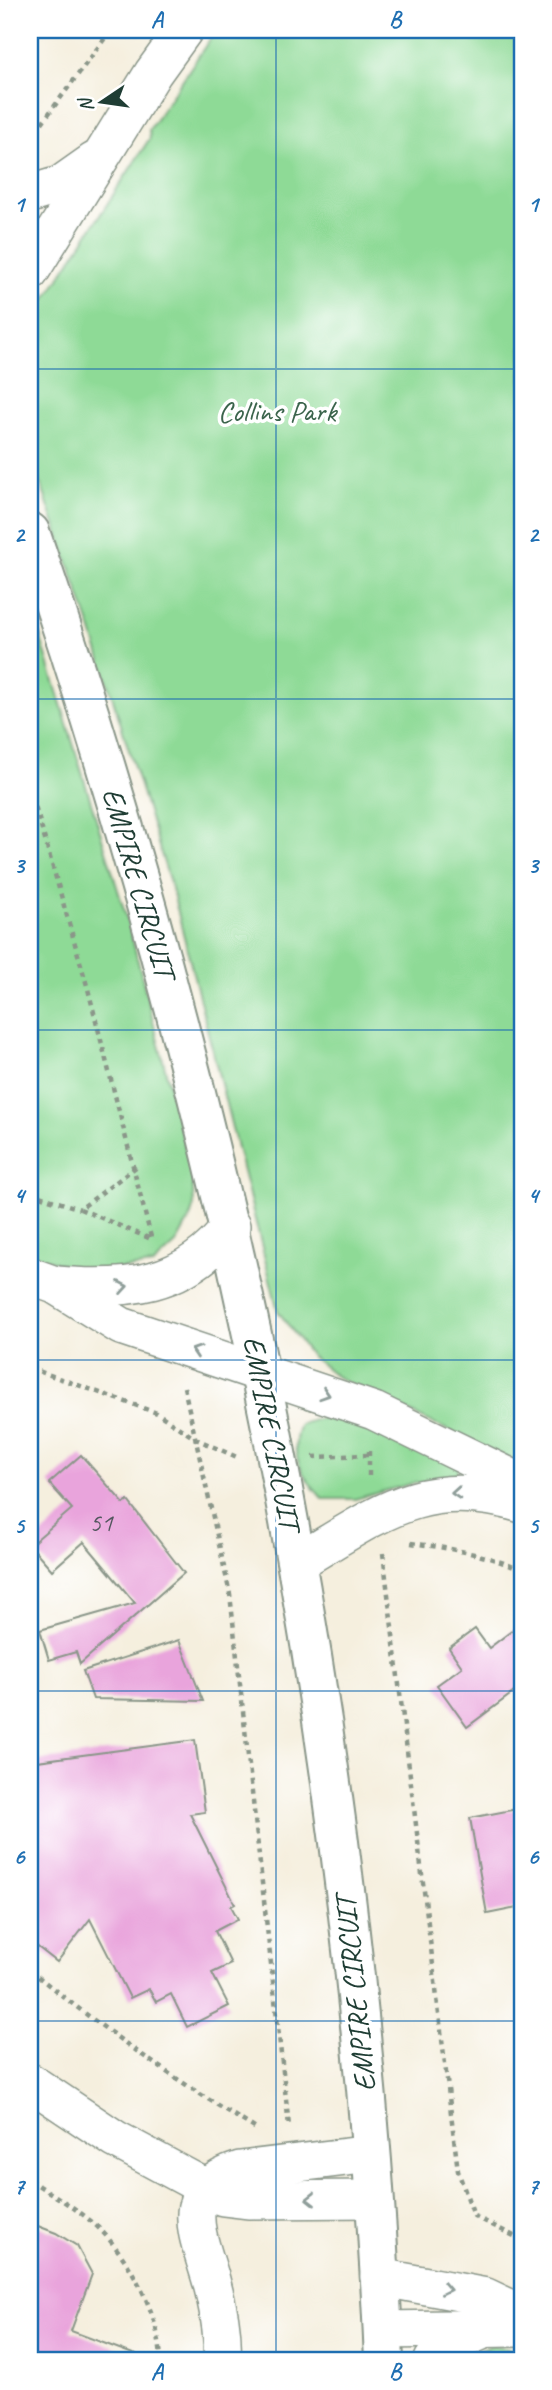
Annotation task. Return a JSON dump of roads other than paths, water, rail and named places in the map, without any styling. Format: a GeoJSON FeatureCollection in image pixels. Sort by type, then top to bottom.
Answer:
{"type":"FeatureCollection","features":[{"type":"Feature","properties":{"kind":"street"},"geometry":{"type":"LineString","coordinates":[[30,272],[153,73],[184,30]]}},
{"type":"Feature","properties":{"kind":"street"},"geometry":{"type":"LineString","coordinates":[[30,194],[67,182],[108,149]]}},
{"type":"Feature","properties":{"kind":"street","name":"EMPIRE CIRCUIT"},"geometry":{"type":"LineString","coordinates":[[32,542],[141,880],[230,1226],[278,1458],[298,1562],[356,1975],[383,2345]]}},
{"type":"Feature","properties":{"kind":"street"},"geometry":{"type":"LineString","coordinates":[[42,1281],[110,1289],[148,1282],[199,1259],[230,1226]]}},
{"type":"Feature","properties":{"kind":"street"},"geometry":{"type":"LineString","coordinates":[[42,1281],[121,1326],[374,1411],[522,1483]]}},
{"type":"Feature","properties":{"kind":"street"},"geometry":{"type":"LineString","coordinates":[[298,1562],[381,1526],[415,1501],[460,1492],[498,1497],[522,1504]]}},
{"type":"Feature","properties":{"kind":"street"},"geometry":{"type":"LineString","coordinates":[[30,2082],[96,2128],[223,2197],[248,2200],[374,2199]]}},
{"type":"Feature","properties":{"kind":"street"},"geometry":{"type":"LineString","coordinates":[[222,2360],[218,2312],[194,2223],[198,2200],[221,2178],[240,2170],[371,2154]]}},
{"type":"Feature","properties":{"kind":"street"},"geometry":{"type":"LineString","coordinates":[[379,2277],[486,2297],[513,2324]]}},
{"type":"Feature","properties":{"kind":"street"},"geometry":{"type":"LineString","coordinates":[[383,2345],[513,2324]]}},
{"type":"Feature","properties":{"kind":"street"},"geometry":{"type":"LineString","coordinates":[[433,2360],[464,2337],[513,2324]]}},
{"type":"Feature","properties":{"kind":"park label","name":"Collins Park"},"geometry":{"type":"Point","coordinates":[277,411]}}]}
